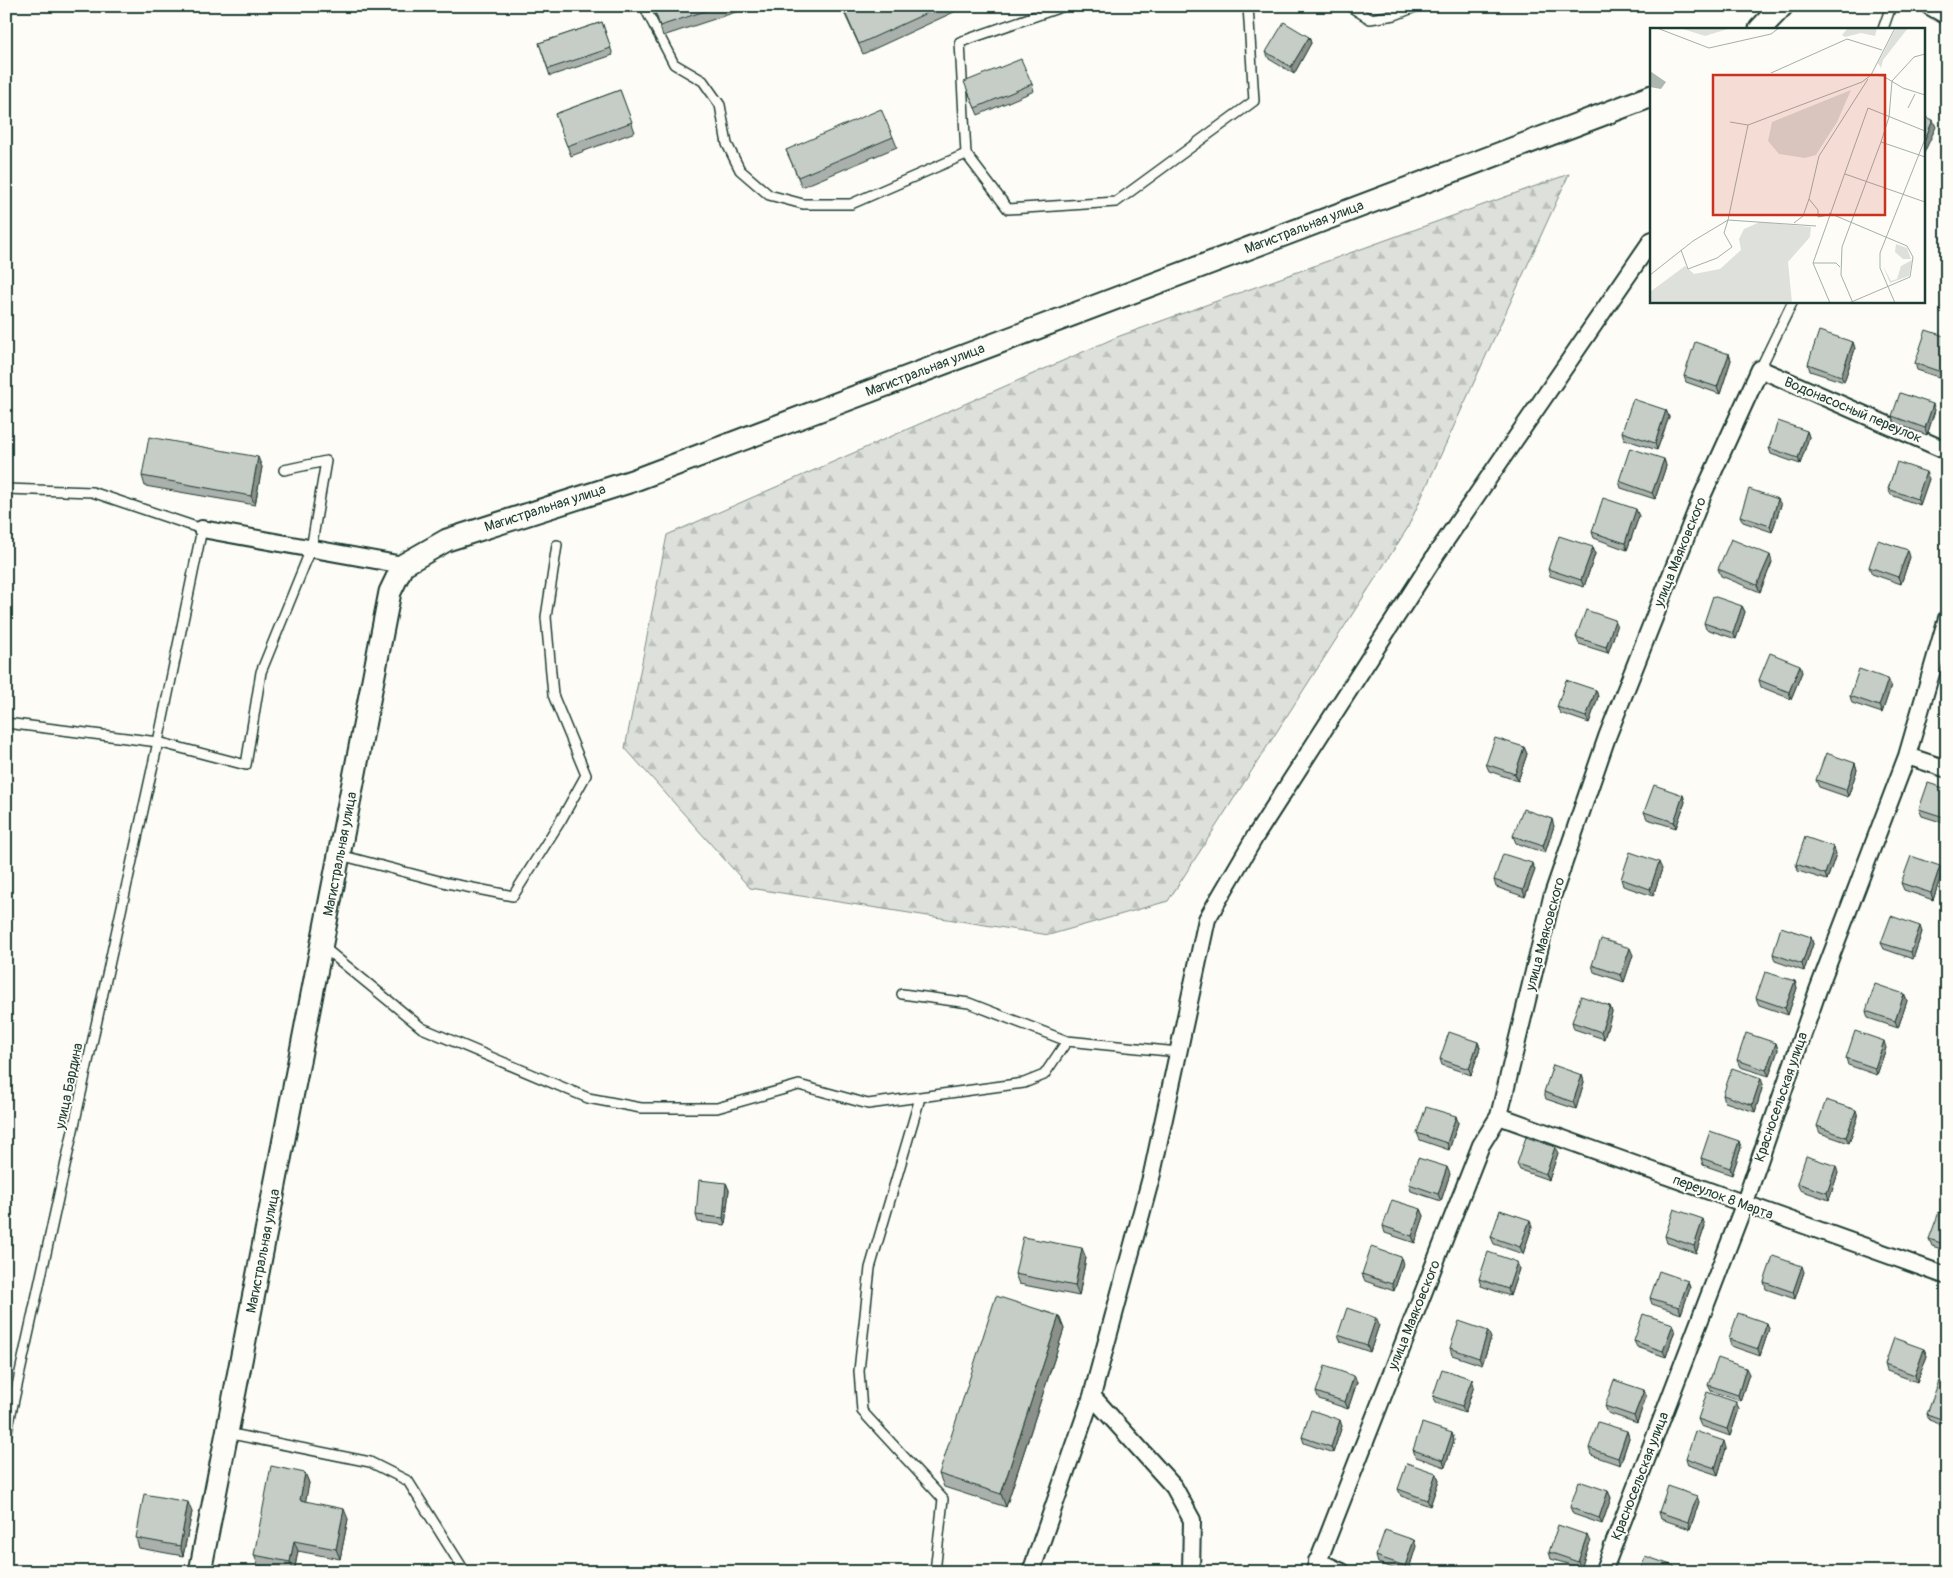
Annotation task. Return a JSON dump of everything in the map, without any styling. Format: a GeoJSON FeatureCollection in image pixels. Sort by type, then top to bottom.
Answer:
{"type":"FeatureCollection","features":[{"type":"Feature","properties":{"kind":"street"},"geometry":{"type":"LineString","coordinates":[[1761,28],[1784,6]]}},
{"type":"Feature","properties":{"kind":"street"},"geometry":{"type":"LineString","coordinates":[[1773,28],[1784,6]]}},
{"type":"Feature","properties":{"kind":"street"},"geometry":{"type":"LineString","coordinates":[[1929,6],[1947,16]]}},
{"type":"Feature","properties":{"kind":"street","name":"Магистральная улица"},"geometry":{"type":"LineString","coordinates":[[200,1572],[390,592],[403,565],[447,540],[632,481],[1650,97]]}},
{"type":"Feature","properties":{"kind":"street"},"geometry":{"type":"LineString","coordinates":[[1031,1572],[1092,1396],[1152,1174],[1207,919],[1256,835],[1438,552],[1650,243]]}},
{"type":"Feature","properties":{"kind":"street","name":"Водонасосный переулок"},"geometry":{"type":"LineString","coordinates":[[1760,370],[1947,451]]}},
{"type":"Feature","properties":{"kind":"street","name":"улица Маяковского"},"geometry":{"type":"LineString","coordinates":[[1315,1566],[1481,1145],[1499,1116],[1552,897],[1607,737],[1703,494],[1760,370]]}},
{"type":"Feature","properties":{"kind":"street"},"geometry":{"type":"LineString","coordinates":[[202,529],[403,565]]}},
{"type":"Feature","properties":{"kind":"street","name":"Красносельская улица"},"geometry":{"type":"LineString","coordinates":[[1603,1572],[1744,1205],[1818,990],[1907,756],[1947,618]]}},
{"type":"Feature","properties":{"kind":"street"},"geometry":{"type":"LineString","coordinates":[[1907,756],[1947,769]]}},
{"type":"Feature","properties":{"kind":"street","name":"переулок 8 Марта"},"geometry":{"type":"LineString","coordinates":[[1499,1116],[1947,1276]]}},
{"type":"Feature","properties":{"kind":"street"},"geometry":{"type":"LineString","coordinates":[[1092,1396],[1174,1487],[1192,1520],[1192,1572]]}},
{"type":"Feature","properties":{"kind":"street"},"geometry":{"type":"LineString","coordinates":[[1315,1566],[1342,1572]]}},
{"type":"Feature","properties":{"kind":"lane"},"geometry":{"type":"LineString","coordinates":[[648,6],[647,12],[674,64],[703,81],[720,105],[727,144],[740,170],[769,195],[803,204],[851,204],[966,154]]}},
{"type":"Feature","properties":{"kind":"lane"},"geometry":{"type":"LineString","coordinates":[[1064,6],[960,42],[966,154],[1008,209],[1116,202],[1254,101],[1248,6]]}},
{"type":"Feature","properties":{"kind":"lane"},"geometry":{"type":"LineString","coordinates":[[1349,6],[1370,19],[1395,15],[1418,6]]}},
{"type":"Feature","properties":{"kind":"lane"},"geometry":{"type":"LineString","coordinates":[[1883,28],[1891,6]]}},
{"type":"Feature","properties":{"kind":"lane","name":"улица Маяковского"},"geometry":{"type":"LineString","coordinates":[[1760,370],[1793,302]]}},
{"type":"Feature","properties":{"kind":"lane"},"geometry":{"type":"LineString","coordinates":[[6,723],[158,742],[246,765],[261,672],[311,549],[326,461],[284,470]]}},
{"type":"Feature","properties":{"kind":"lane"},"geometry":{"type":"LineString","coordinates":[[6,489],[92,492],[202,529]]}},
{"type":"Feature","properties":{"kind":"lane","name":"улица Бардина"},"geometry":{"type":"LineString","coordinates":[[6,1436],[158,742],[202,529]]}},
{"type":"Feature","properties":{"kind":"lane"},"geometry":{"type":"LineString","coordinates":[[340,855],[446,883],[513,896],[561,820],[586,775],[553,695],[546,617],[557,544]]}},
{"type":"Feature","properties":{"kind":"lane"},"geometry":{"type":"LineString","coordinates":[[322,946],[422,1028],[588,1098],[641,1108],[717,1108],[799,1085],[868,1104],[1024,1083],[1044,1075],[1067,1042]]}},
{"type":"Feature","properties":{"kind":"lane"},"geometry":{"type":"LineString","coordinates":[[902,994],[969,1003],[1067,1042],[1178,1052]]}},
{"type":"Feature","properties":{"kind":"lane"},"geometry":{"type":"LineString","coordinates":[[920,1098],[870,1268],[859,1371],[862,1411],[943,1499],[935,1572]]}},
{"type":"Feature","properties":{"kind":"lane"},"geometry":{"type":"LineString","coordinates":[[227,1432],[370,1462],[408,1481],[465,1572]]}},
{"type":"Feature","properties":{"kind":"green space"},"geometry":{"type":"Polygon","coordinates":[[[1569,174],[1407,529],[1168,901],[1049,935],[750,888],[625,748],[667,535],[1117,337],[1569,174]]]}},
{"type":"Feature","properties":{"kind":"building"},"geometry":{"type":"Polygon","coordinates":[[[653,6],[720,6],[660,26],[653,6]]]}},
{"type":"Feature","properties":{"kind":"building"},"geometry":{"type":"Polygon","coordinates":[[[842,6],[942,6],[859,44],[842,6]]]}},
{"type":"Feature","properties":{"kind":"building"},"geometry":{"type":"Polygon","coordinates":[[[602,22],[611,48],[548,69],[539,43],[602,22]]]}},
{"type":"Feature","properties":{"kind":"building"},"geometry":{"type":"Polygon","coordinates":[[[1284,22],[1309,37],[1291,67],[1266,52],[1284,22]]]}},
{"type":"Feature","properties":{"kind":"building"},"geometry":{"type":"Polygon","coordinates":[[[1021,59],[1032,84],[975,108],[964,82],[1021,59]]]}},
{"type":"Feature","properties":{"kind":"building"},"geometry":{"type":"Polygon","coordinates":[[[620,90],[632,122],[567,146],[555,114],[620,90]]]}},
{"type":"Feature","properties":{"kind":"building"},"geometry":{"type":"Polygon","coordinates":[[[881,109],[893,137],[798,177],[786,150],[881,109]]]}},
{"type":"Feature","properties":{"kind":"building"},"geometry":{"type":"Polygon","coordinates":[[[1926,117],[1933,120],[1926,136],[1926,117]]]}},
{"type":"Feature","properties":{"kind":"building"},"geometry":{"type":"Polygon","coordinates":[[[1926,330],[1947,337],[1947,374],[1915,363],[1926,330]]]}},
{"type":"Feature","properties":{"kind":"building"},"geometry":{"type":"Polygon","coordinates":[[[1819,331],[1853,342],[1841,376],[1808,364],[1819,331]]]}},
{"type":"Feature","properties":{"kind":"building"},"geometry":{"type":"Polygon","coordinates":[[[1695,342],[1729,354],[1717,387],[1684,376],[1695,342]]]}},
{"type":"Feature","properties":{"kind":"building"},"geometry":{"type":"Polygon","coordinates":[[[1900,393],[1933,404],[1925,428],[1892,416],[1900,393]]]}},
{"type":"Feature","properties":{"kind":"building"},"geometry":{"type":"Polygon","coordinates":[[[1633,399],[1666,410],[1655,443],[1622,432],[1633,399]]]}},
{"type":"Feature","properties":{"kind":"building"},"geometry":{"type":"Polygon","coordinates":[[[1778,421],[1807,431],[1798,458],[1769,448],[1778,421]]]}},
{"type":"Feature","properties":{"kind":"building"},"geometry":{"type":"Polygon","coordinates":[[[149,437],[258,457],[251,496],[142,476],[149,437]]]}},
{"type":"Feature","properties":{"kind":"building"},"geometry":{"type":"Polygon","coordinates":[[[1630,448],[1664,459],[1652,493],[1619,481],[1630,448]]]}},
{"type":"Feature","properties":{"kind":"building"},"geometry":{"type":"Polygon","coordinates":[[[1897,462],[1926,472],[1917,499],[1888,489],[1897,462]]]}},
{"type":"Feature","properties":{"kind":"building"},"geometry":{"type":"Polygon","coordinates":[[[1749,489],[1778,499],[1770,526],[1740,516],[1749,489]]]}},
{"type":"Feature","properties":{"kind":"building"},"geometry":{"type":"Polygon","coordinates":[[[1603,498],[1636,509],[1625,543],[1592,532],[1603,498]]]}},
{"type":"Feature","properties":{"kind":"building"},"geometry":{"type":"Polygon","coordinates":[[[1559,536],[1593,547],[1581,580],[1548,569],[1559,536]]]}},
{"type":"Feature","properties":{"kind":"building"},"geometry":{"type":"Polygon","coordinates":[[[1731,539],[1770,555],[1757,585],[1718,569],[1731,539]]]}},
{"type":"Feature","properties":{"kind":"building"},"geometry":{"type":"Polygon","coordinates":[[[1878,540],[1908,550],[1898,577],[1869,567],[1878,540]]]}},
{"type":"Feature","properties":{"kind":"building"},"geometry":{"type":"Polygon","coordinates":[[[1713,596],[1742,606],[1733,633],[1704,623],[1713,596]]]}},
{"type":"Feature","properties":{"kind":"building"},"geometry":{"type":"Polygon","coordinates":[[[1586,610],[1615,620],[1606,647],[1576,637],[1586,610]]]}},
{"type":"Feature","properties":{"kind":"building"},"geometry":{"type":"Polygon","coordinates":[[[1770,653],[1800,665],[1789,692],[1759,680],[1770,653]]]}},
{"type":"Feature","properties":{"kind":"building"},"geometry":{"type":"Polygon","coordinates":[[[1859,669],[1888,679],[1879,706],[1850,696],[1859,669]]]}},
{"type":"Feature","properties":{"kind":"building"},"geometry":{"type":"Polygon","coordinates":[[[1566,680],[1596,690],[1586,717],[1557,707],[1566,680]]]}},
{"type":"Feature","properties":{"kind":"building"},"geometry":{"type":"Polygon","coordinates":[[[1495,738],[1524,747],[1515,774],[1486,764],[1495,738]]]}},
{"type":"Feature","properties":{"kind":"building"},"geometry":{"type":"Polygon","coordinates":[[[1826,753],[1855,763],[1846,790],[1816,780],[1826,753]]]}},
{"type":"Feature","properties":{"kind":"building"},"geometry":{"type":"Polygon","coordinates":[[[1928,783],[1947,789],[1947,818],[1919,809],[1928,783]]]}},
{"type":"Feature","properties":{"kind":"building"},"geometry":{"type":"Polygon","coordinates":[[[1654,785],[1683,795],[1674,822],[1644,812],[1654,785]]]}},
{"type":"Feature","properties":{"kind":"building"},"geometry":{"type":"Polygon","coordinates":[[[1523,809],[1552,819],[1543,846],[1513,836],[1523,809]]]}},
{"type":"Feature","properties":{"kind":"building"},"geometry":{"type":"Polygon","coordinates":[[[1805,837],[1834,847],[1825,874],[1796,864],[1805,837]]]}},
{"type":"Feature","properties":{"kind":"building"},"geometry":{"type":"Polygon","coordinates":[[[1630,852],[1659,862],[1650,889],[1621,879],[1630,852]]]}},
{"type":"Feature","properties":{"kind":"building"},"geometry":{"type":"Polygon","coordinates":[[[1503,854],[1532,863],[1523,890],[1494,880],[1503,854]]]}},
{"type":"Feature","properties":{"kind":"building"},"geometry":{"type":"Polygon","coordinates":[[[1911,856],[1940,866],[1931,893],[1901,883],[1911,856]]]}},
{"type":"Feature","properties":{"kind":"building"},"geometry":{"type":"Polygon","coordinates":[[[1891,916],[1920,926],[1911,952],[1881,943],[1891,916]]]}},
{"type":"Feature","properties":{"kind":"building"},"geometry":{"type":"Polygon","coordinates":[[[1781,927],[1811,937],[1802,964],[1773,954],[1781,927]]]}},
{"type":"Feature","properties":{"kind":"building"},"geometry":{"type":"Polygon","coordinates":[[[1601,939],[1630,948],[1621,975],[1592,965],[1601,939]]]}},
{"type":"Feature","properties":{"kind":"building"},"geometry":{"type":"Polygon","coordinates":[[[1765,972],[1795,981],[1785,1008],[1756,998],[1765,972]]]}},
{"type":"Feature","properties":{"kind":"building"},"geometry":{"type":"Polygon","coordinates":[[[1875,984],[1904,994],[1895,1021],[1866,1011],[1875,984]]]}},
{"type":"Feature","properties":{"kind":"building"},"geometry":{"type":"Polygon","coordinates":[[[1581,996],[1610,1006],[1601,1032],[1572,1022],[1581,996]]]}},
{"type":"Feature","properties":{"kind":"building"},"geometry":{"type":"Polygon","coordinates":[[[1855,1031],[1884,1041],[1875,1068],[1846,1058],[1855,1031]]]}},
{"type":"Feature","properties":{"kind":"building"},"geometry":{"type":"Polygon","coordinates":[[[1449,1032],[1478,1042],[1469,1069],[1440,1059],[1449,1032]]]}},
{"type":"Feature","properties":{"kind":"building"},"geometry":{"type":"Polygon","coordinates":[[[1746,1033],[1776,1043],[1766,1070],[1737,1060],[1746,1033]]]}},
{"type":"Feature","properties":{"kind":"building"},"geometry":{"type":"Polygon","coordinates":[[[1553,1065],[1582,1075],[1573,1102],[1544,1092],[1553,1065]]]}},
{"type":"Feature","properties":{"kind":"building"},"geometry":{"type":"Polygon","coordinates":[[[1732,1068],[1761,1078],[1752,1105],[1723,1095],[1732,1068]]]}},
{"type":"Feature","properties":{"kind":"building"},"geometry":{"type":"Polygon","coordinates":[[[1826,1100],[1856,1110],[1846,1137],[1817,1126],[1826,1100]]]}},
{"type":"Feature","properties":{"kind":"building"},"geometry":{"type":"Polygon","coordinates":[[[1426,1107],[1456,1116],[1447,1143],[1417,1133],[1426,1107]]]}},
{"type":"Feature","properties":{"kind":"building"},"geometry":{"type":"Polygon","coordinates":[[[1710,1131],[1739,1141],[1730,1168],[1701,1158],[1710,1131]]]}},
{"type":"Feature","properties":{"kind":"building"},"geometry":{"type":"Polygon","coordinates":[[[1526,1137],[1555,1147],[1546,1174],[1517,1164],[1526,1137]]]}},
{"type":"Feature","properties":{"kind":"building"},"geometry":{"type":"Polygon","coordinates":[[[1806,1156],[1836,1166],[1827,1193],[1797,1183],[1806,1156]]]}},
{"type":"Feature","properties":{"kind":"building"},"geometry":{"type":"Polygon","coordinates":[[[1418,1158],[1447,1167],[1438,1194],[1409,1184],[1418,1158]]]}},
{"type":"Feature","properties":{"kind":"building"},"geometry":{"type":"Polygon","coordinates":[[[699,1180],[726,1183],[723,1218],[696,1215],[699,1180]]]}},
{"type":"Feature","properties":{"kind":"building"},"geometry":{"type":"Polygon","coordinates":[[[1392,1200],[1421,1209],[1412,1236],[1383,1226],[1392,1200]]]}},
{"type":"Feature","properties":{"kind":"building"},"geometry":{"type":"Polygon","coordinates":[[[1674,1209],[1703,1219],[1694,1246],[1665,1236],[1674,1209]]]}},
{"type":"Feature","properties":{"kind":"building"},"geometry":{"type":"Polygon","coordinates":[[[1500,1210],[1530,1220],[1520,1247],[1491,1237],[1500,1210]]]}},
{"type":"Feature","properties":{"kind":"building"},"geometry":{"type":"Polygon","coordinates":[[[1939,1212],[1947,1215],[1947,1245],[1929,1239],[1939,1212]]]}},
{"type":"Feature","properties":{"kind":"building"},"geometry":{"type":"Polygon","coordinates":[[[1023,1237],[1082,1248],[1075,1286],[1015,1274],[1023,1237]]]}},
{"type":"Feature","properties":{"kind":"building"},"geometry":{"type":"Polygon","coordinates":[[[1371,1247],[1401,1257],[1392,1284],[1362,1274],[1371,1247]]]}},
{"type":"Feature","properties":{"kind":"building"},"geometry":{"type":"Polygon","coordinates":[[[1488,1252],[1517,1262],[1508,1289],[1479,1279],[1488,1252]]]}},
{"type":"Feature","properties":{"kind":"building"},"geometry":{"type":"Polygon","coordinates":[[[1773,1256],[1802,1266],[1793,1292],[1764,1282],[1773,1256]]]}},
{"type":"Feature","properties":{"kind":"building"},"geometry":{"type":"Polygon","coordinates":[[[1659,1271],[1688,1281],[1679,1307],[1650,1298],[1659,1271]]]}},
{"type":"Feature","properties":{"kind":"building"},"geometry":{"type":"Polygon","coordinates":[[[996,1296],[1059,1316],[1001,1494],[939,1474],[996,1296]]]}},
{"type":"Feature","properties":{"kind":"building"},"geometry":{"type":"Polygon","coordinates":[[[1347,1308],[1376,1318],[1367,1345],[1338,1335],[1347,1308]]]}},
{"type":"Feature","properties":{"kind":"building"},"geometry":{"type":"Polygon","coordinates":[[[1738,1313],[1767,1323],[1758,1349],[1729,1339],[1738,1313]]]}},
{"type":"Feature","properties":{"kind":"building"},"geometry":{"type":"Polygon","coordinates":[[[1643,1314],[1673,1324],[1663,1351],[1634,1341],[1643,1314]]]}},
{"type":"Feature","properties":{"kind":"building"},"geometry":{"type":"Polygon","coordinates":[[[1459,1321],[1488,1331],[1479,1358],[1450,1348],[1459,1321]]]}},
{"type":"Feature","properties":{"kind":"building"},"geometry":{"type":"Polygon","coordinates":[[[1894,1338],[1924,1349],[1915,1375],[1885,1364],[1894,1338]]]}},
{"type":"Feature","properties":{"kind":"building"},"geometry":{"type":"Polygon","coordinates":[[[1718,1358],[1746,1368],[1738,1395],[1708,1385],[1718,1358]]]}},
{"type":"Feature","properties":{"kind":"building"},"geometry":{"type":"Polygon","coordinates":[[[1325,1366],[1354,1376],[1345,1402],[1316,1392],[1325,1366]]]}},
{"type":"Feature","properties":{"kind":"building"},"geometry":{"type":"Polygon","coordinates":[[[1442,1369],[1472,1379],[1462,1406],[1433,1396],[1442,1369]]]}},
{"type":"Feature","properties":{"kind":"building"},"geometry":{"type":"Polygon","coordinates":[[[1614,1380],[1644,1390],[1634,1416],[1605,1406],[1614,1380]]]}},
{"type":"Feature","properties":{"kind":"building"},"geometry":{"type":"Polygon","coordinates":[[[1939,1381],[1947,1384],[1947,1421],[1927,1414],[1939,1381]]]}},
{"type":"Feature","properties":{"kind":"building"},"geometry":{"type":"Polygon","coordinates":[[[1707,1392],[1736,1402],[1727,1429],[1698,1419],[1707,1392]]]}},
{"type":"Feature","properties":{"kind":"building"},"geometry":{"type":"Polygon","coordinates":[[[1311,1410],[1340,1420],[1331,1447],[1302,1437],[1311,1410]]]}},
{"type":"Feature","properties":{"kind":"building"},"geometry":{"type":"Polygon","coordinates":[[[1598,1422],[1627,1431],[1618,1458],[1589,1448],[1598,1422]]]}},
{"type":"Feature","properties":{"kind":"building"},"geometry":{"type":"Polygon","coordinates":[[[1422,1423],[1452,1433],[1443,1460],[1413,1450],[1422,1423]]]}},
{"type":"Feature","properties":{"kind":"building"},"geometry":{"type":"Polygon","coordinates":[[[1695,1431],[1724,1441],[1715,1468],[1686,1458],[1695,1431]]]}},
{"type":"Feature","properties":{"kind":"building"},"geometry":{"type":"Polygon","coordinates":[[[1407,1463],[1436,1473],[1427,1500],[1398,1489],[1407,1463]]]}},
{"type":"Feature","properties":{"kind":"building"},"geometry":{"type":"Polygon","coordinates":[[[271,1466],[305,1473],[300,1500],[344,1509],[336,1549],[294,1541],[290,1562],[254,1555],[271,1466]]]}},
{"type":"Feature","properties":{"kind":"building"},"geometry":{"type":"Polygon","coordinates":[[[1579,1481],[1608,1491],[1599,1518],[1570,1507],[1579,1481]]]}},
{"type":"Feature","properties":{"kind":"building"},"geometry":{"type":"Polygon","coordinates":[[[1668,1486],[1697,1496],[1688,1522],[1659,1512],[1668,1486]]]}},
{"type":"Feature","properties":{"kind":"building"},"geometry":{"type":"Polygon","coordinates":[[[144,1494],[188,1502],[180,1546],[136,1538],[144,1494]]]}},
{"type":"Feature","properties":{"kind":"building"},"geometry":{"type":"Polygon","coordinates":[[[1558,1525],[1587,1535],[1578,1562],[1549,1552],[1558,1525]]]}},
{"type":"Feature","properties":{"kind":"building"},"geometry":{"type":"Polygon","coordinates":[[[1385,1530],[1414,1540],[1405,1566],[1376,1556],[1385,1530]]]}},
{"type":"Feature","properties":{"kind":"building"},"geometry":{"type":"Polygon","coordinates":[[[1645,1556],[1674,1566],[1672,1572],[1640,1572],[1645,1556]]]}}]}
